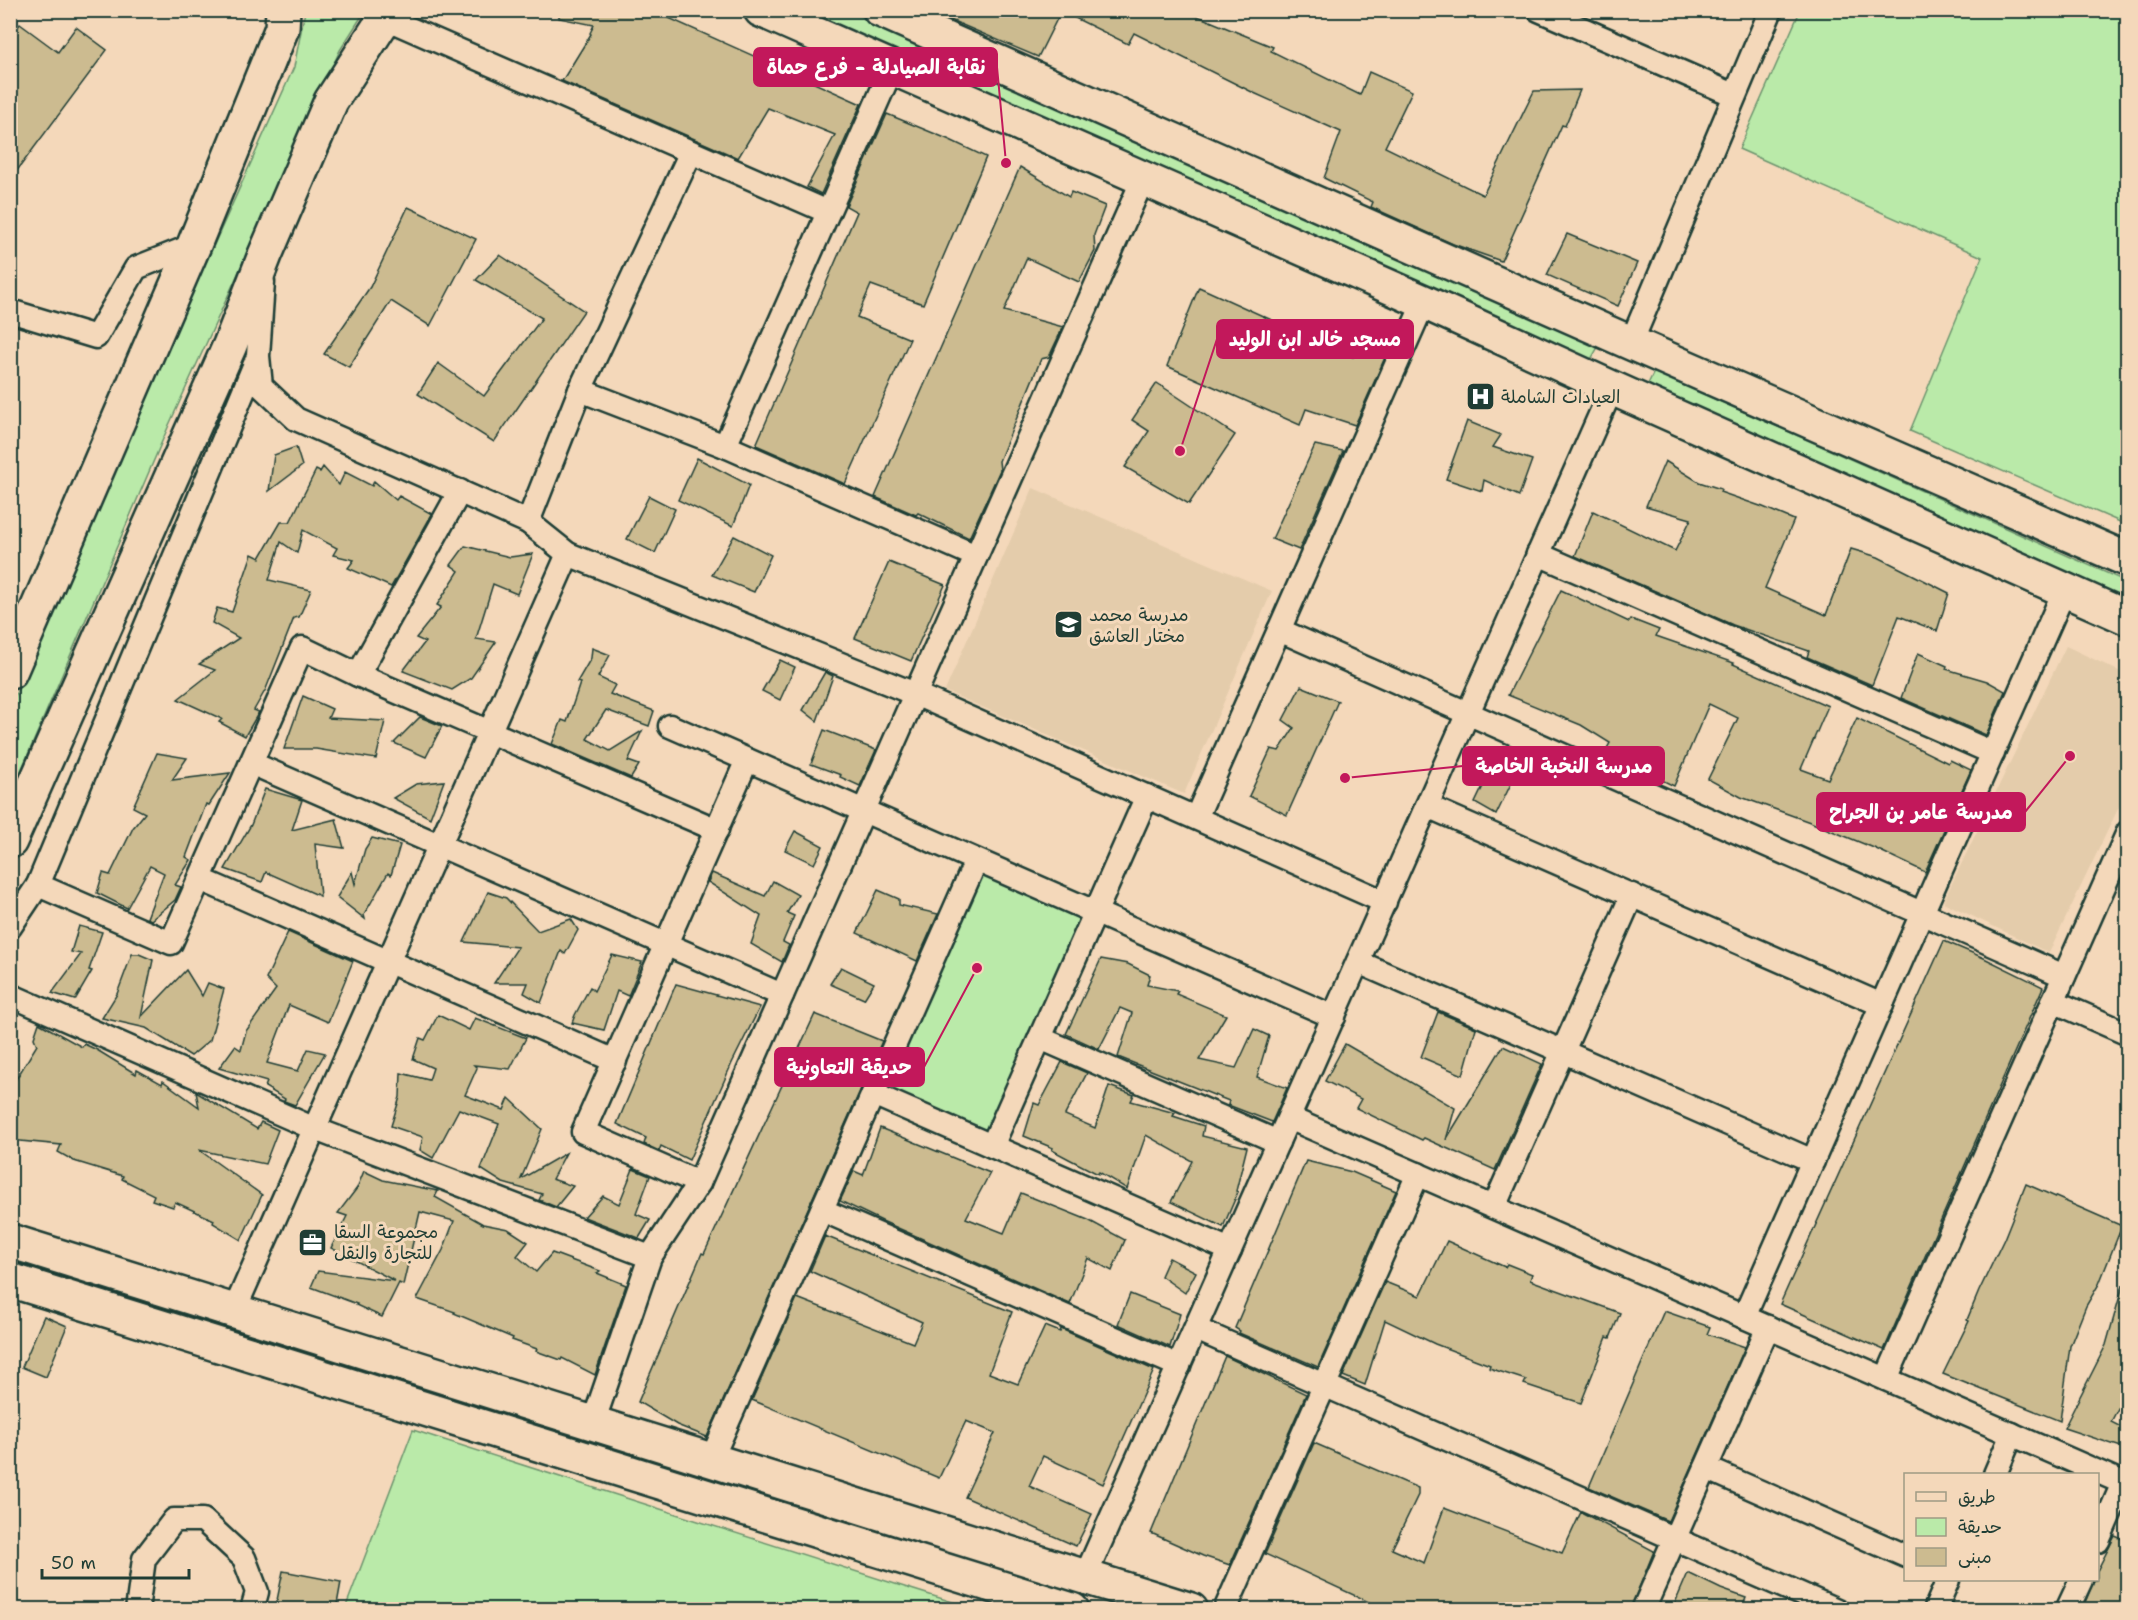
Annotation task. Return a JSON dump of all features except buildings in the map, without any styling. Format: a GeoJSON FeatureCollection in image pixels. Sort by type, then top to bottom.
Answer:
{"type":"FeatureCollection","features":[{"type":"Feature","properties":{"kind":"main road"},"geometry":{"type":"LineString","coordinates":[[10,672],[194,245],[282,28],[283,10]]}},
{"type":"Feature","properties":{"kind":"main road"},"geometry":{"type":"LineString","coordinates":[[761,10],[1424,302],[2127,618]]}},
{"type":"Feature","properties":{"kind":"main road"},"geometry":{"type":"LineString","coordinates":[[880,10],[2127,560]]}},
{"type":"Feature","properties":{"kind":"main road"},"geometry":{"type":"LineString","coordinates":[[10,841],[230,345],[265,255],[331,101],[387,14]]}},
{"type":"Feature","properties":{"kind":"main road"},"geometry":{"type":"LineString","coordinates":[[1612,388],[1621,390],[1630,388],[1644,375],[1646,366],[1644,357],[1631,343]]}},
{"type":"Feature","properties":{"kind":"main road"},"geometry":{"type":"LineString","coordinates":[[10,1240],[1191,1610]]}},
{"type":"Feature","properties":{"kind":"main road"},"geometry":{"type":"LineString","coordinates":[[10,1280],[1072,1610]]}},
{"type":"Feature","properties":{"kind":"street"},"geometry":{"type":"LineString","coordinates":[[1539,10],[1734,95]]}},
{"type":"Feature","properties":{"kind":"street"},"geometry":{"type":"LineString","coordinates":[[1631,343],[1771,10]]}},
{"type":"Feature","properties":{"kind":"street"},"geometry":{"type":"LineString","coordinates":[[387,14],[828,212]]}},
{"type":"Feature","properties":{"kind":"street"},"geometry":{"type":"LineString","coordinates":[[725,446],[892,68]]}},
{"type":"Feature","properties":{"kind":"street"},"geometry":{"type":"LineString","coordinates":[[528,522],[580,390],[691,152]]}},
{"type":"Feature","properties":{"kind":"street"},"geometry":{"type":"LineString","coordinates":[[593,1423],[650,1257],[699,1183],[1143,178]]}},
{"type":"Feature","properties":{"kind":"street"},"geometry":{"type":"LineString","coordinates":[[10,311],[96,337],[136,268],[194,245]]}},
{"type":"Feature","properties":{"kind":"street"},"geometry":{"type":"LineString","coordinates":[[265,255],[258,356],[261,386],[296,419],[528,522],[568,554],[915,694],[1384,902]]}},
{"type":"Feature","properties":{"kind":"street"},"geometry":{"type":"LineString","coordinates":[[1196,818],[1424,302]]}},
{"type":"Feature","properties":{"kind":"street"},"geometry":{"type":"LineString","coordinates":[[10,927],[38,885],[258,356]]}},
{"type":"Feature","properties":{"kind":"street"},"geometry":{"type":"LineString","coordinates":[[1085,1577],[1612,388]]}},
{"type":"Feature","properties":{"kind":"street"},"geometry":{"type":"LineString","coordinates":[[580,390],[725,446],[976,556]]}},
{"type":"Feature","properties":{"kind":"street"},"geometry":{"type":"LineString","coordinates":[[358,675],[460,491]]}},
{"type":"Feature","properties":{"kind":"street"},"geometry":{"type":"LineString","coordinates":[[234,1311],[568,554]]}},
{"type":"Feature","properties":{"kind":"street"},"geometry":{"type":"LineString","coordinates":[[1538,554],[1993,753]]}},
{"type":"Feature","properties":{"kind":"street"},"geometry":{"type":"LineString","coordinates":[[1744,1317],[2065,589]]}},
{"type":"Feature","properties":{"kind":"street"},"geometry":{"type":"LineString","coordinates":[[1279,630],[2064,976]]}},
{"type":"Feature","properties":{"kind":"street"},"geometry":{"type":"LineString","coordinates":[[38,885],[171,944],[302,648],[358,675],[717,830]]}},
{"type":"Feature","properties":{"kind":"street"},"geometry":{"type":"LineString","coordinates":[[670,726],[1334,1017]]}},
{"type":"Feature","properties":{"kind":"street"},"geometry":{"type":"LineString","coordinates":[[699,1183],[583,1132],[747,760]]}},
{"type":"Feature","properties":{"kind":"street"},"geometry":{"type":"LineString","coordinates":[[251,763],[782,995]]}},
{"type":"Feature","properties":{"kind":"street"},"geometry":{"type":"LineString","coordinates":[[993,1146],[1147,796]]}},
{"type":"Feature","properties":{"kind":"street"},"geometry":{"type":"LineString","coordinates":[[1427,806],[1882,1005]]}},
{"type":"Feature","properties":{"kind":"street"},"geometry":{"type":"LineString","coordinates":[[1886,1379],[2127,832]]}},
{"type":"Feature","properties":{"kind":"street"},"geometry":{"type":"LineString","coordinates":[[711,1460],[976,861]]}},
{"type":"Feature","properties":{"kind":"street"},"geometry":{"type":"LineString","coordinates":[[200,879],[615,1061]]}},
{"type":"Feature","properties":{"kind":"street"},"geometry":{"type":"LineString","coordinates":[[1494,1207],[1632,896]]}},
{"type":"Feature","properties":{"kind":"street"},"geometry":{"type":"LineString","coordinates":[[1358,962],[1812,1161]]}},
{"type":"Feature","properties":{"kind":"street"},"geometry":{"type":"LineString","coordinates":[[10,995],[315,1128],[650,1257]]}},
{"type":"Feature","properties":{"kind":"street"},"geometry":{"type":"LineString","coordinates":[[2053,1001],[2127,1034]]}},
{"type":"Feature","properties":{"kind":"street"},"geometry":{"type":"LineString","coordinates":[[1041,1038],[1278,1142]]}},
{"type":"Feature","properties":{"kind":"street"},"geometry":{"type":"LineString","coordinates":[[873,1094],[1230,1250]]}},
{"type":"Feature","properties":{"kind":"street"},"geometry":{"type":"LineString","coordinates":[[1289,1118],[2125,1484],[2099,1537]]}},
{"type":"Feature","properties":{"kind":"street"},"geometry":{"type":"LineString","coordinates":[[1225,1610],[1418,1174]]}},
{"type":"Feature","properties":{"kind":"street"},"geometry":{"type":"LineString","coordinates":[[822,1210],[1179,1366]]}},
{"type":"Feature","properties":{"kind":"street"},"geometry":{"type":"LineString","coordinates":[[1643,1610],[1768,1327]]}},
{"type":"Feature","properties":{"kind":"street"},"geometry":{"type":"LineString","coordinates":[[1196,1329],[1837,1610]]}},
{"type":"Feature","properties":{"kind":"street"},"geometry":{"type":"LineString","coordinates":[[1995,1473],[2012,1434]]}},
{"type":"Feature","properties":{"kind":"street"},"geometry":{"type":"LineString","coordinates":[[1706,1468],[1904,1556]]}},
{"type":"Feature","properties":{"kind":"street"},"geometry":{"type":"LineString","coordinates":[[137,1610],[144,1559],[174,1520],[203,1520],[244,1558],[257,1592],[252,1610]]}},
{"type":"Feature","properties":{"kind":"street"},"geometry":{"type":"LineString","coordinates":[[1935,1610],[1948,1581]]}},
{"type":"Feature","properties":{"kind":"street"},"geometry":{"type":"LineString","coordinates":[[2067,1610],[2080,1581]]}},
{"type":"Feature","properties":{"kind":"shaded area"},"geometry":{"type":"Polygon","coordinates":[[[1033,488],[1272,591],[1184,794],[945,691],[1033,488]]]}},
{"type":"Feature","properties":{"kind":"shaded area"},"geometry":{"type":"Polygon","coordinates":[[[2066,646],[2127,675],[2127,790],[2049,953],[1943,902],[2066,646]]]}},
{"type":"Feature","properties":{"kind":"green space"},"geometry":{"type":"Polygon","coordinates":[[[305,11],[365,11],[340,50],[169,425],[11,794],[11,705],[140,409],[294,67],[305,11]]]}},
{"type":"Feature","properties":{"kind":"green space"},"geometry":{"type":"Polygon","coordinates":[[[801,11],[849,11],[1598,347],[1590,361],[801,11]]]}},
{"type":"Feature","properties":{"kind":"green space"},"geometry":{"type":"Polygon","coordinates":[[[1800,11],[2127,11],[2127,525],[1910,431],[1982,257],[1739,149],[1800,11]]]}},
{"type":"Feature","properties":{"kind":"green space"},"geometry":{"type":"Polygon","coordinates":[[[1654,372],[2127,582],[2127,601],[1647,386],[1654,372]]]}},
{"type":"Feature","properties":{"kind":"green space"},"geometry":{"type":"Polygon","coordinates":[[[976,861],[1096,913],[992,1146],[873,1094],[976,861]]]}},
{"type":"Feature","properties":{"kind":"green space"},"geometry":{"type":"Polygon","coordinates":[[[413,1430],[914,1590],[975,1609],[345,1609],[413,1430]]]}},
{"type":"Feature","properties":{"kind":"place","name":"نقابة الصيادلة - فرع حماة"},"geometry":{"type":"Point","coordinates":[1006,163]}},
{"type":"Feature","properties":{"kind":"place","name":"العيادات الشاملة"},"geometry":{"type":"Point","coordinates":[1480,397]}},
{"type":"Feature","properties":{"kind":"place","name":"مسجد خالد ابن الوليد"},"geometry":{"type":"Point","coordinates":[1180,451]}},
{"type":"Feature","properties":{"kind":"place","name":"مدرسة محمد مختار العاشق"},"geometry":{"type":"Point","coordinates":[1068,625]}},
{"type":"Feature","properties":{"kind":"place","name":"مدرسة عامر بن الجراح"},"geometry":{"type":"Point","coordinates":[2070,756]}},
{"type":"Feature","properties":{"kind":"place","name":"مدرسة النخبة الخاصة"},"geometry":{"type":"Point","coordinates":[1345,778]}},
{"type":"Feature","properties":{"kind":"place","name":"حديقة التعاونية"},"geometry":{"type":"Point","coordinates":[977,968]}},
{"type":"Feature","properties":{"kind":"place","name":"مجموعة السقا للتجارة والنقل"},"geometry":{"type":"Point","coordinates":[313,1242]}}]}
